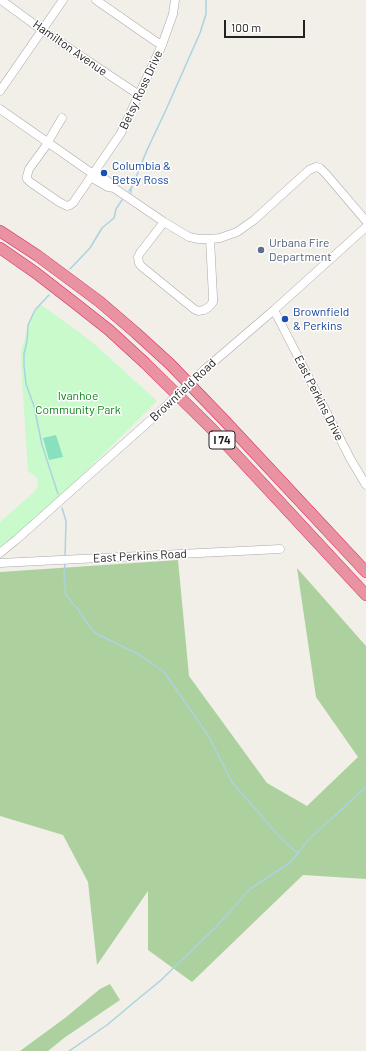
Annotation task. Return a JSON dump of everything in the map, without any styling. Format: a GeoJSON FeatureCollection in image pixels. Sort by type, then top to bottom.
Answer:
{"type":"FeatureCollection","features":[{"type":"Feature","properties":{"kind":"highway","name":"I 74"},"geometry":{"type":"LineString","coordinates":[[0,232],[38,256],[100,302],[170,364],[366,572]]}},
{"type":"Feature","properties":{"kind":"highway","name":"I 74"},"geometry":{"type":"LineString","coordinates":[[0,248],[36,273],[109,330],[145,363],[212,429],[366,595]]}},
{"type":"Feature","properties":{"kind":"street","name":"Hamilton Avenue"},"geometry":{"type":"LineString","coordinates":[[1,0],[42,30],[139,95]]}},
{"type":"Feature","properties":{"kind":"street"},"geometry":{"type":"LineString","coordinates":[[0,91],[63,0]]}},
{"type":"Feature","properties":{"kind":"street"},"geometry":{"type":"LineString","coordinates":[[96,0],[162,45]]}},
{"type":"Feature","properties":{"kind":"street","name":"Betsy Ross Drive"},"geometry":{"type":"LineString","coordinates":[[48,142],[27,172],[27,179],[63,205],[70,205],[73,203],[121,133],[162,45],[173,14],[175,0]]}},
{"type":"Feature","properties":{"kind":"street"},"geometry":{"type":"LineString","coordinates":[[1,112],[48,142],[93,174],[98,173],[112,184],[114,188],[189,237],[199,239],[220,238],[229,236],[241,230],[309,170],[316,167],[323,170],[366,221]]}},
{"type":"Feature","properties":{"kind":"street"},"geometry":{"type":"LineString","coordinates":[[48,142],[62,118]]}},
{"type":"Feature","properties":{"kind":"street"},"geometry":{"type":"LineString","coordinates":[[164,222],[140,253],[138,257],[139,263],[198,311],[209,307],[213,302],[214,297],[210,239]]}},
{"type":"Feature","properties":{"kind":"street","name":"Brownfield Road"},"geometry":{"type":"LineString","coordinates":[[0,553],[366,227]]}},
{"type":"Feature","properties":{"kind":"street","name":"East Perkins Drive"},"geometry":{"type":"LineString","coordinates":[[274,310],[359,476],[366,485]]}},
{"type":"Feature","properties":{"kind":"street","name":"East Perkins Road"},"geometry":{"type":"LineString","coordinates":[[0,562],[280,549]]}},
{"type":"Feature","properties":{"kind":"green space","name":"Ivanhoe Community Park"},"geometry":{"type":"Polygon","coordinates":[[[40,304],[91,341],[157,401],[76,481],[11,540],[0,548],[0,522],[34,492],[38,485],[37,477],[28,471],[21,352],[30,320],[40,304]]]}},
{"type":"Feature","properties":{"kind":"green space"},"geometry":{"type":"Polygon","coordinates":[[[56,435],[63,457],[49,460],[43,438],[56,435]]]}},
{"type":"Feature","properties":{"kind":"green space"},"geometry":{"type":"Polygon","coordinates":[[[178,560],[189,676],[267,783],[307,806],[358,757],[316,697],[297,568],[366,646],[366,879],[303,875],[192,982],[148,950],[148,891],[97,965],[88,882],[63,835],[0,816],[0,572],[178,560]]]}},
{"type":"Feature","properties":{"kind":"green space"},"geometry":{"type":"Polygon","coordinates":[[[110,984],[120,1000],[64,1038],[48,1051],[20,1051],[65,1018],[100,989],[110,984]]]}},
{"type":"Feature","properties":{"kind":"waterway"},"geometry":{"type":"LineString","coordinates":[[129,191],[200,33],[206,14],[206,0]]}},
{"type":"Feature","properties":{"kind":"waterway"},"geometry":{"type":"LineString","coordinates":[[131,188],[131,193]]}},
{"type":"Feature","properties":{"kind":"waterway"},"geometry":{"type":"LineString","coordinates":[[70,269],[90,248],[102,228],[114,218],[116,209],[122,200]]}},
{"type":"Feature","properties":{"kind":"waterway"},"geometry":{"type":"LineString","coordinates":[[49,295],[35,310],[28,325],[24,366],[26,384],[34,406],[42,445],[58,494]]}},
{"type":"Feature","properties":{"kind":"waterway"},"geometry":{"type":"LineString","coordinates":[[62,508],[66,521],[65,558]]}},
{"type":"Feature","properties":{"kind":"waterway"},"geometry":{"type":"LineString","coordinates":[[65,564],[64,575],[66,595],[89,626],[95,633],[140,655],[164,672],[208,735],[232,782],[277,834],[298,854]]}},
{"type":"Feature","properties":{"kind":"waterway"},"geometry":{"type":"LineString","coordinates":[[69,1051],[107,1025],[160,981],[216,927],[250,889],[291,862],[309,839],[366,787]]}},
{"type":"Feature","properties":{"kind":"place","name":"Columbia & Betsy Ross"},"geometry":{"type":"Point","coordinates":[104,173]}},
{"type":"Feature","properties":{"kind":"place","name":"Urbana Fire Department"},"geometry":{"type":"Point","coordinates":[261,250]}},
{"type":"Feature","properties":{"kind":"place","name":"Brownfield & Perkins"},"geometry":{"type":"Point","coordinates":[285,319]}}]}
